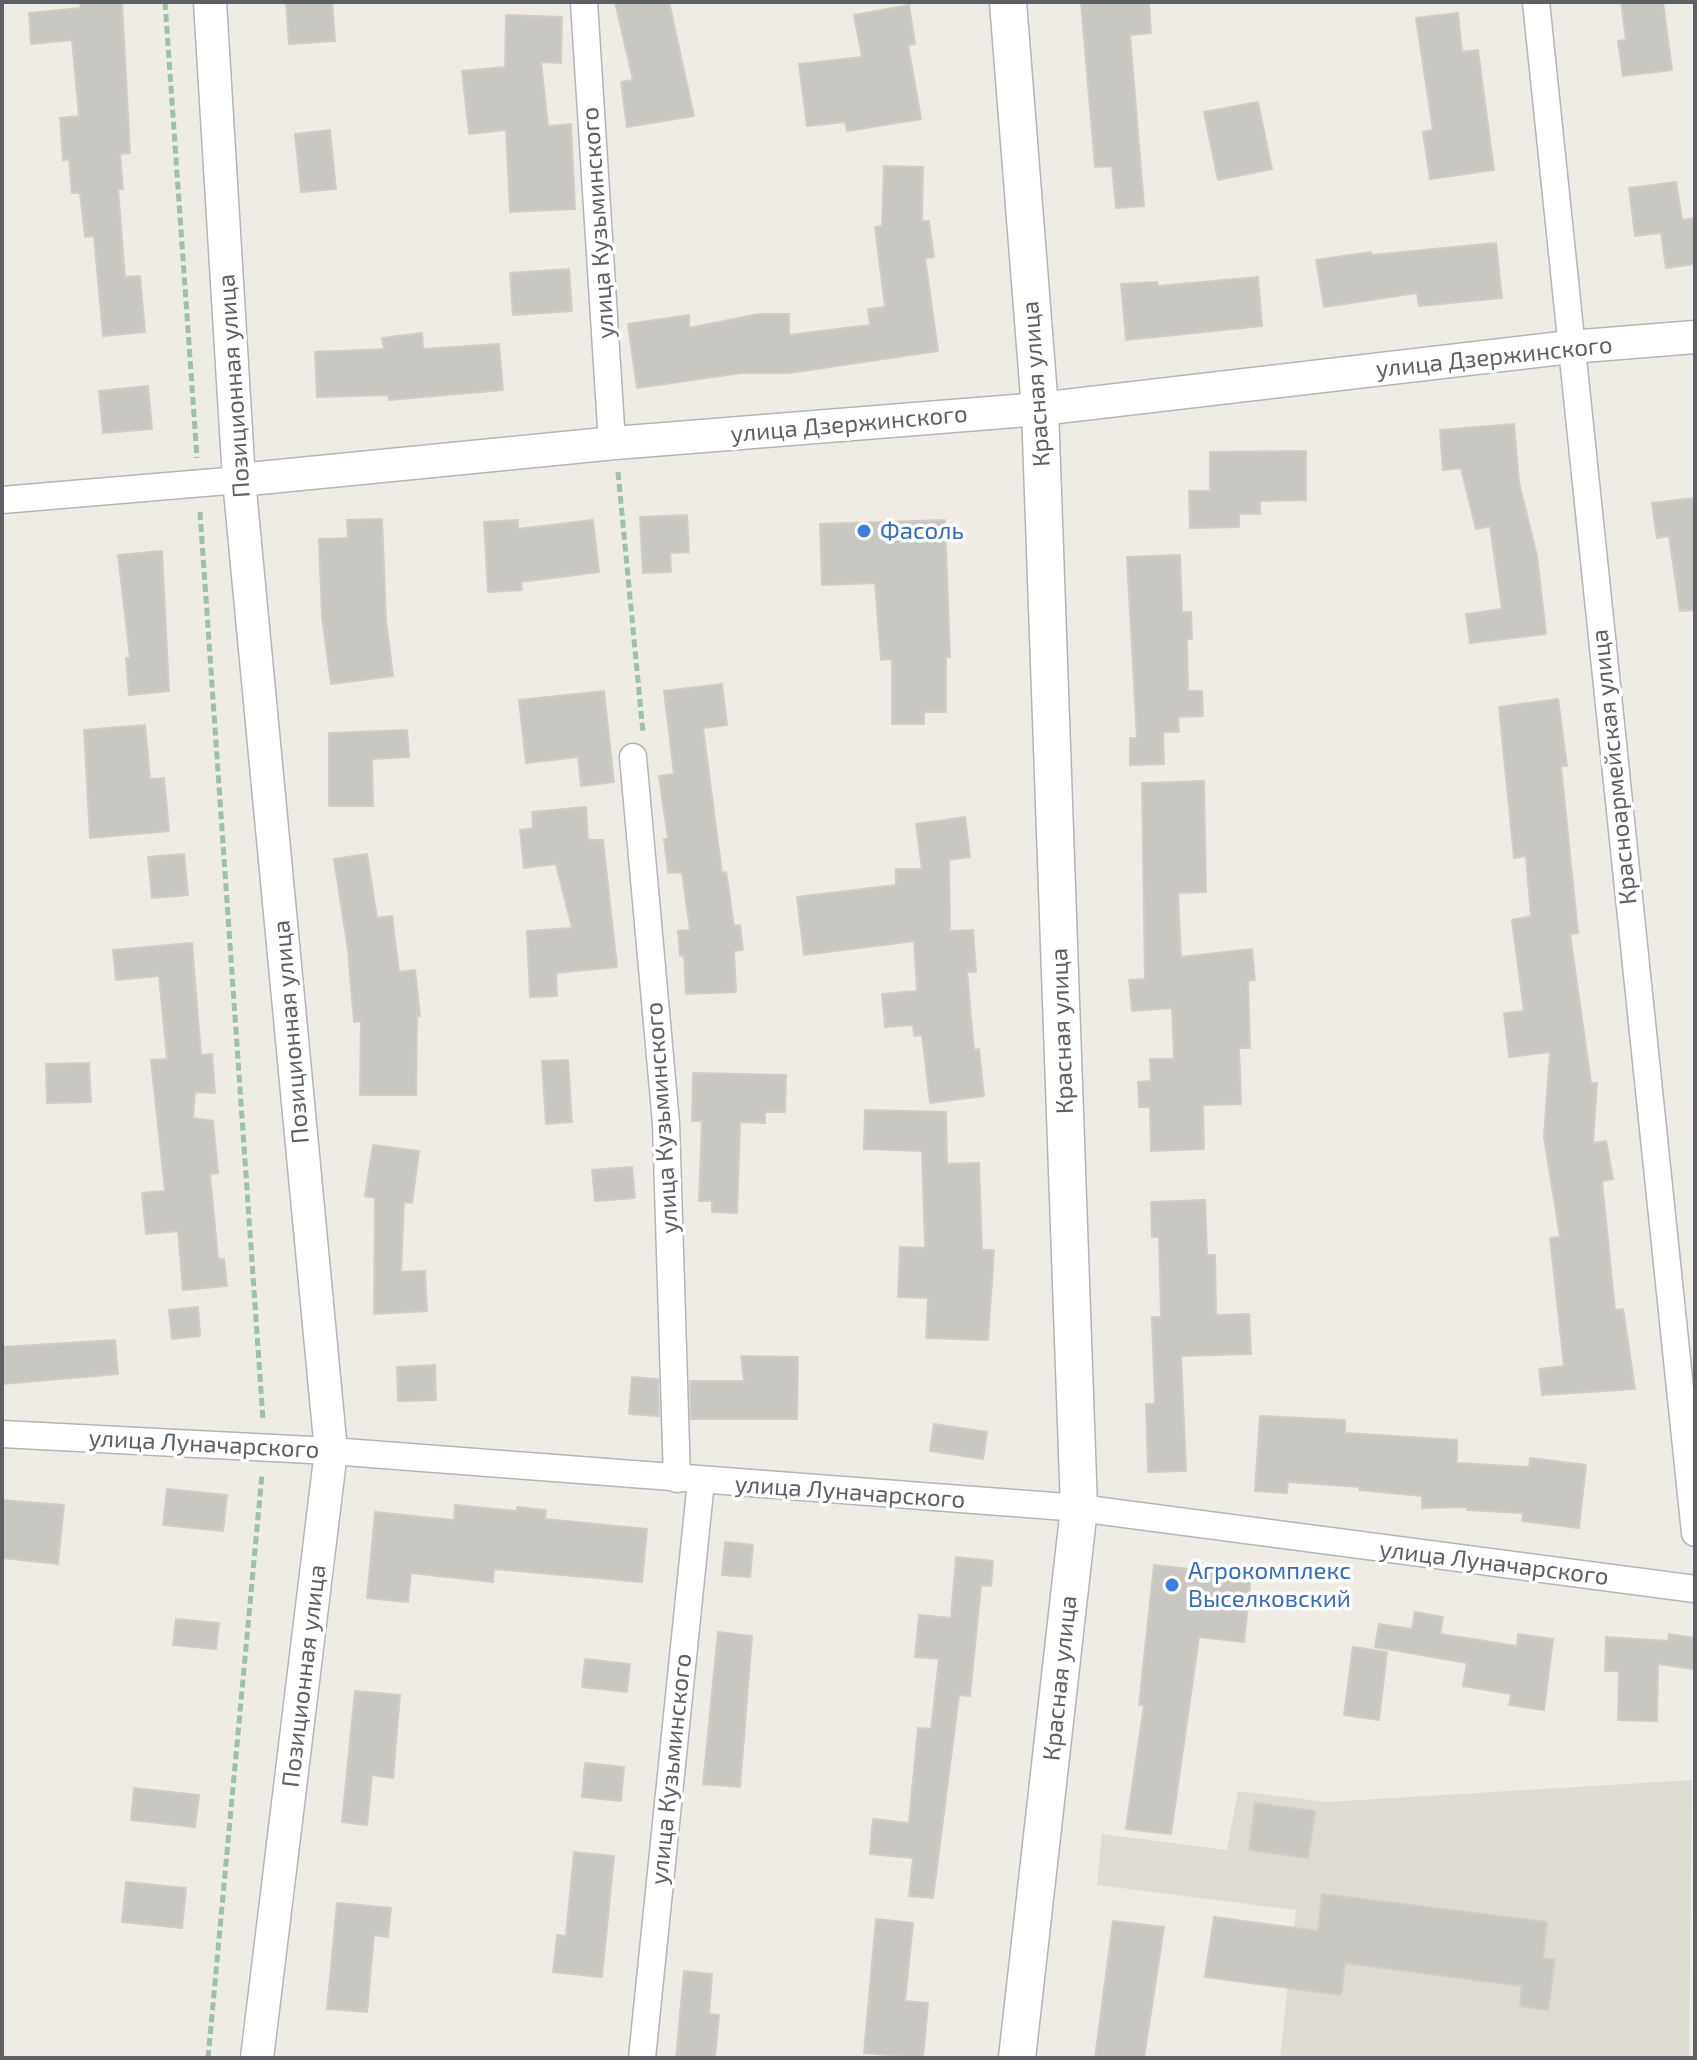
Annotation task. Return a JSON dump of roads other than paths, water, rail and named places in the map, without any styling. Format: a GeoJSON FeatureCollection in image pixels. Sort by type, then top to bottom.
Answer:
{"type":"FeatureCollection","features":[{"type":"Feature","properties":{"kind":"main road","name":"Красная улица"},"geometry":{"type":"LineString","coordinates":[[1008,2],[1040,409],[1079,1508],[1017,2058]]}},
{"type":"Feature","properties":{"kind":"street","name":"Позиционная улица"},"geometry":{"type":"LineString","coordinates":[[210,2],[239,480],[331,1451],[257,2058]]}},
{"type":"Feature","properties":{"kind":"street","name":"улица Кузьминского"},"geometry":{"type":"LineString","coordinates":[[584,2],[614,443]]}},
{"type":"Feature","properties":{"kind":"street","name":"Красноармейская улица"},"geometry":{"type":"LineString","coordinates":[[1536,2],[1695,1533]]}},
{"type":"Feature","properties":{"kind":"street","name":"улица Дзержинского"},"geometry":{"type":"LineString","coordinates":[[2,500],[614,443],[1040,409],[1570,347],[1695,337]]}},
{"type":"Feature","properties":{"kind":"street","name":"улица Кузьминского"},"geometry":{"type":"LineString","coordinates":[[633,757],[666,1123],[689,1480],[642,2058]]}},
{"type":"Feature","properties":{"kind":"street","name":"улица Луначарского"},"geometry":{"type":"LineString","coordinates":[[2,1434],[331,1451],[1079,1508],[1695,1589]]}},
{"type":"Feature","properties":{"kind":"place","name":"Фасоль"},"geometry":{"type":"Point","coordinates":[864,531]}},
{"type":"Feature","properties":{"kind":"place","name":"Агрокомплекс Выселковский"},"geometry":{"type":"Point","coordinates":[1172,1585]}}]}
